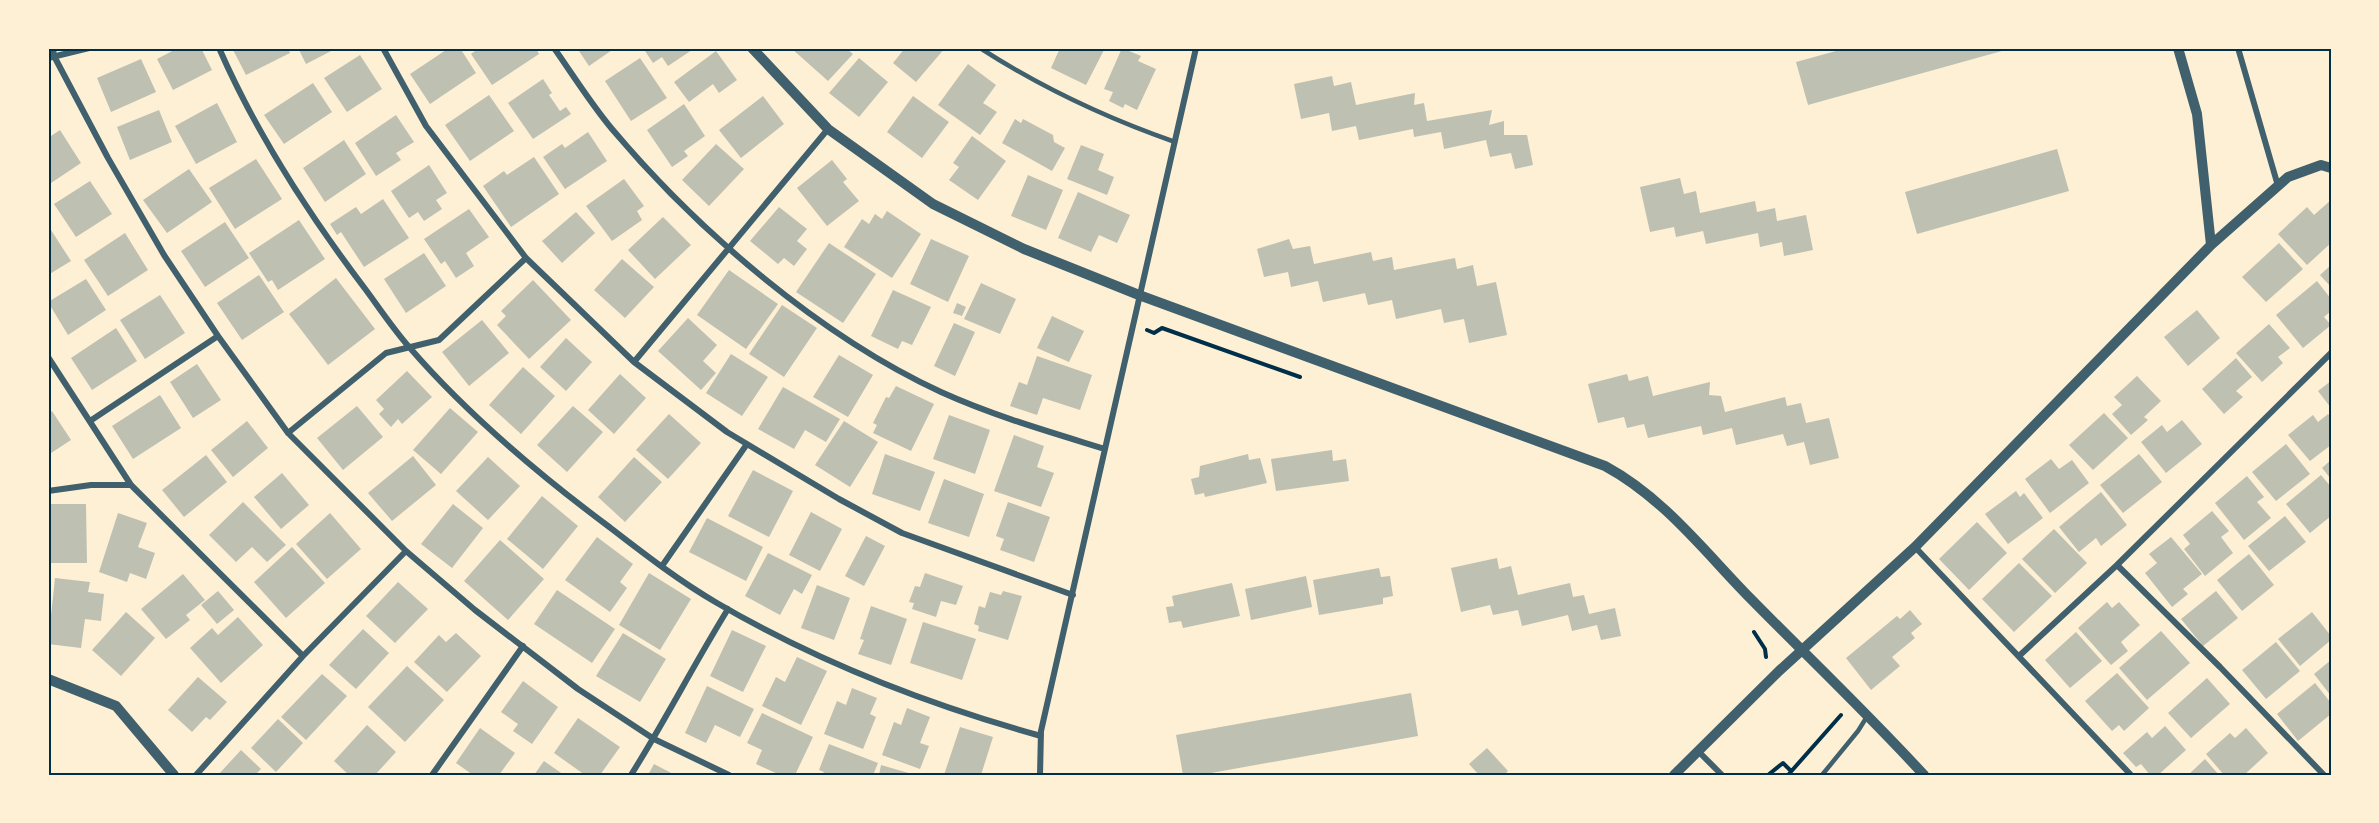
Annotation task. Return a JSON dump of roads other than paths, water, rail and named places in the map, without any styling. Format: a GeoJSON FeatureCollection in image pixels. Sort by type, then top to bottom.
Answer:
{"type":"FeatureCollection","features":[{"type":"Feature","properties":{"kind":"street"},"geometry":{"type":"LineString","coordinates":[[53,48],[51,57],[164,255],[218,336],[288,433],[406,551],[475,610],[578,689],[654,739],[729,775]]}},
{"type":"Feature","properties":{"kind":"street"},"geometry":{"type":"LineString","coordinates":[[51,57],[89,48]]}},
{"type":"Feature","properties":{"kind":"street"},"geometry":{"type":"LineString","coordinates":[[219,48],[233,81],[283,171],[325,237],[410,347],[474,413],[544,478],[662,566],[728,609],[796,645],[903,692],[972,717],[1041,736]]}},
{"type":"Feature","properties":{"kind":"street"},"geometry":{"type":"LineString","coordinates":[[383,48],[426,126],[526,258],[634,362],[727,432],[838,499],[902,533],[1072,595]]}},
{"type":"Feature","properties":{"kind":"street"},"geometry":{"type":"LineString","coordinates":[[554,48],[611,128],[665,188],[730,247],[815,317],[870,355],[942,392],[1022,423],[1105,449]]}},
{"type":"Feature","properties":{"kind":"street"},"geometry":{"type":"LineString","coordinates":[[752,48],[828,129],[933,204],[1024,249],[1139,295],[1605,466],[1619,474],[1665,508],[1802,650],[1869,715],[1924,775]]}},
{"type":"Feature","properties":{"kind":"street"},"geometry":{"type":"LineString","coordinates":[[1040,775],[1041,736],[1196,48]]}},
{"type":"Feature","properties":{"kind":"street"},"geometry":{"type":"LineString","coordinates":[[2178,48],[2197,114],[2211,245]]}},
{"type":"Feature","properties":{"kind":"street"},"geometry":{"type":"LineString","coordinates":[[2238,48],[2278,186]]}},
{"type":"Feature","properties":{"kind":"street"},"geometry":{"type":"LineString","coordinates":[[634,362],[828,129]]}},
{"type":"Feature","properties":{"kind":"street"},"geometry":{"type":"LineString","coordinates":[[1674,775],[1802,650],[1915,547],[2211,245],[2289,177],[2321,165],[2331,168]]}},
{"type":"Feature","properties":{"kind":"street"},"geometry":{"type":"LineString","coordinates":[[288,433],[387,353],[439,340],[526,258]]}},
{"type":"Feature","properties":{"kind":"street"},"geometry":{"type":"LineString","coordinates":[[90,421],[218,336]]}},
{"type":"Feature","properties":{"kind":"street"},"geometry":{"type":"LineString","coordinates":[[2019,656],[2117,565],[2331,353]]}},
{"type":"Feature","properties":{"kind":"street"},"geometry":{"type":"LineString","coordinates":[[48,357],[131,485],[303,656]]}},
{"type":"Feature","properties":{"kind":"street"},"geometry":{"type":"LineString","coordinates":[[662,566],[747,444]]}},
{"type":"Feature","properties":{"kind":"street"},"geometry":{"type":"LineString","coordinates":[[48,491],[91,485],[131,485]]}},
{"type":"Feature","properties":{"kind":"street"},"geometry":{"type":"LineString","coordinates":[[1915,547],[2131,775]]}},
{"type":"Feature","properties":{"kind":"street"},"geometry":{"type":"LineString","coordinates":[[196,775],[303,656],[406,551]]}},
{"type":"Feature","properties":{"kind":"street"},"geometry":{"type":"LineString","coordinates":[[2117,565],[2324,775]]}},
{"type":"Feature","properties":{"kind":"street"},"geometry":{"type":"LineString","coordinates":[[630,775],[654,739],[728,609]]}},
{"type":"Feature","properties":{"kind":"street"},"geometry":{"type":"LineString","coordinates":[[432,775],[523,646]]}},
{"type":"Feature","properties":{"kind":"street"},"geometry":{"type":"LineString","coordinates":[[48,679],[116,706],[174,775]]}},
{"type":"Feature","properties":{"kind":"street"},"geometry":{"type":"LineString","coordinates":[[1698,751],[1722,775]]}},
{"type":"Feature","properties":{"kind":"lane"},"geometry":{"type":"LineString","coordinates":[[980,48],[1056,94],[1119,123],[1175,142]]}},
{"type":"Feature","properties":{"kind":"lane"},"geometry":{"type":"LineString","coordinates":[[1822,775],[1869,715]]}}]}
